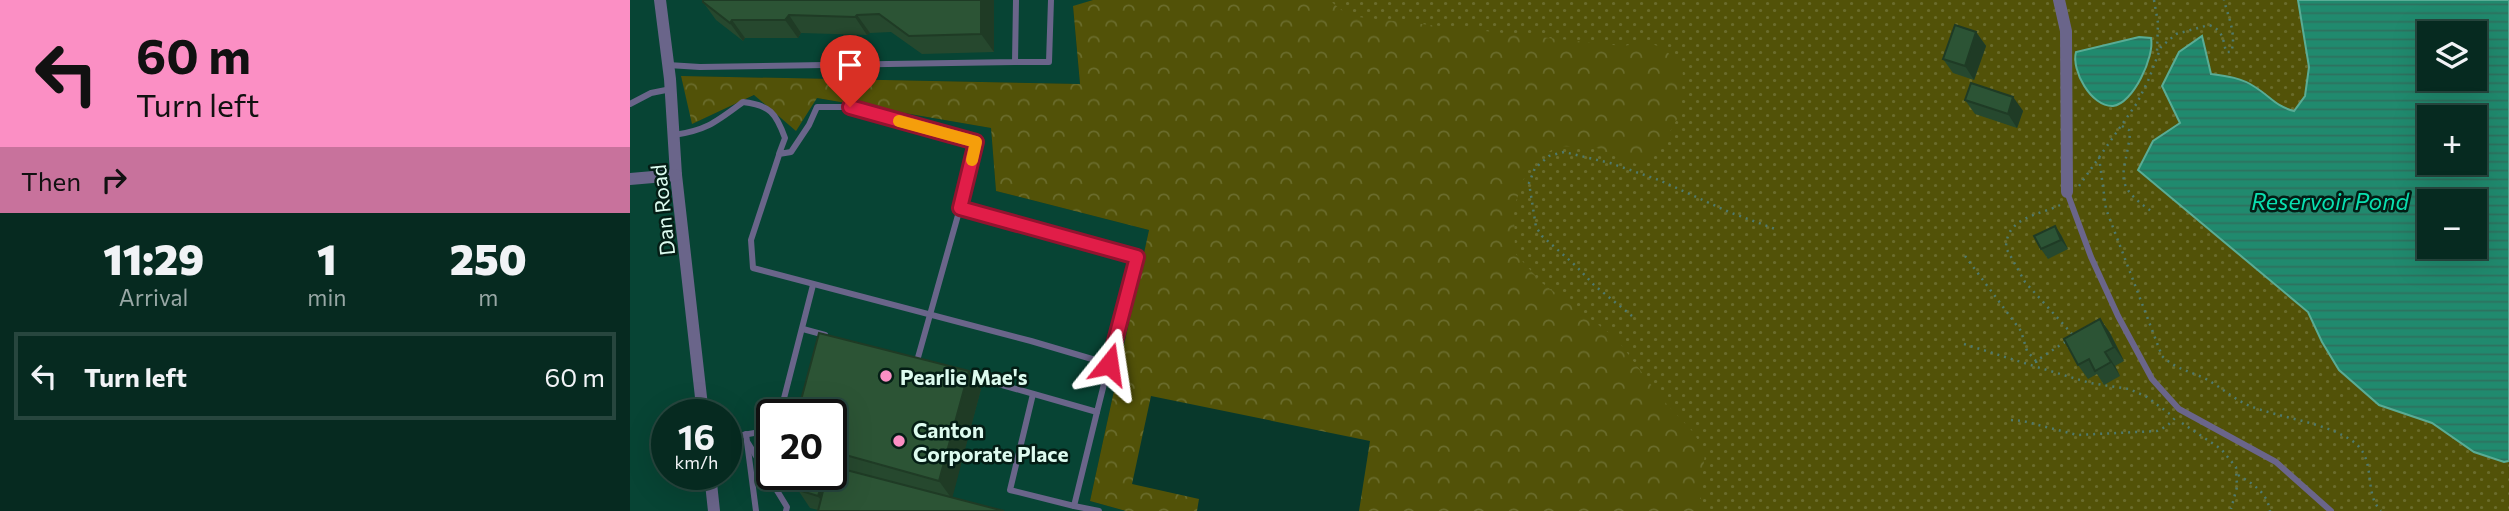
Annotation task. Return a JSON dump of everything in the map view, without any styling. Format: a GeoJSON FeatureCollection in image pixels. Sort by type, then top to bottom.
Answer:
{"type":"FeatureCollection","features":[{"type":"Feature","properties":{"kind":"street","name":"Dan Road"},"geometry":{"type":"LineString","coordinates":[[660,0],[701,399]]}},
{"type":"Feature","properties":{"kind":"street"},"geometry":{"type":"LineString","coordinates":[[2059,0],[2066,42],[2068,196]]}},
{"type":"Feature","properties":{"kind":"street"},"geometry":{"type":"LineString","coordinates":[[630,179],[677,175]]}},
{"type":"Feature","properties":{"kind":"street"},"geometry":{"type":"LineString","coordinates":[[712,490],[714,511]]}},
{"type":"Feature","properties":{"kind":"lane"},"geometry":{"type":"LineString","coordinates":[[1015,62],[1016,0]]}},
{"type":"Feature","properties":{"kind":"lane"},"geometry":{"type":"LineString","coordinates":[[668,65],[1049,62],[1051,0]]}},
{"type":"Feature","properties":{"kind":"lane"},"geometry":{"type":"LineString","coordinates":[[630,104],[652,93],[671,89]]}},
{"type":"Feature","properties":{"kind":"lane"},"geometry":{"type":"LineString","coordinates":[[674,135],[699,131],[720,120],[743,102],[761,104],[778,119],[785,138],[751,240],[753,268],[1109,364]]}},
{"type":"Feature","properties":{"kind":"lane"},"geometry":{"type":"LineString","coordinates":[[779,154],[792,152],[817,107],[850,107],[976,142],[917,361]]}},
{"type":"Feature","properties":{"kind":"lane"},"geometry":{"type":"LineString","coordinates":[[2068,196],[2091,257],[2118,316],[2152,379],[2179,409],[2276,462],[2331,511]]}},
{"type":"Feature","properties":{"kind":"lane"},"geometry":{"type":"LineString","coordinates":[[960,208],[1137,257],[1074,506]]}},
{"type":"Feature","properties":{"kind":"lane"},"geometry":{"type":"LineString","coordinates":[[784,399],[813,285]]}},
{"type":"Feature","properties":{"kind":"lane"},"geometry":{"type":"LineString","coordinates":[[803,329],[830,337]]}},
{"type":"Feature","properties":{"kind":"lane"},"geometry":{"type":"LineString","coordinates":[[905,358],[928,364]]}},
{"type":"Feature","properties":{"kind":"lane"},"geometry":{"type":"LineString","coordinates":[[954,371],[1097,412]]}},
{"type":"Feature","properties":{"kind":"lane"},"geometry":{"type":"LineString","coordinates":[[1033,394],[1010,490],[1099,511]]}},
{"type":"Feature","properties":{"kind":"lane"},"geometry":{"type":"LineString","coordinates":[[742,435],[756,432]]}},
{"type":"Feature","properties":{"kind":"lane"},"geometry":{"type":"LineString","coordinates":[[746,434],[756,511]]}},
{"type":"Feature","properties":{"kind":"lane"},"geometry":{"type":"LineString","coordinates":[[748,443],[787,507],[786,511]]}},
{"type":"Feature","properties":{"kind":"path"},"geometry":{"type":"LineString","coordinates":[[2080,338],[2074,335],[2025,282],[2006,248],[2006,242],[2011,231],[2025,218],[2052,209],[2068,196],[2122,126],[2148,81],[2157,54],[2158,23],[2154,0]]}},
{"type":"Feature","properties":{"kind":"path"},"geometry":{"type":"LineString","coordinates":[[2157,54],[2167,40],[2176,34],[2209,25],[2220,31],[2225,40],[2226,52],[2231,52],[2233,38],[2224,0]]}},
{"type":"Feature","properties":{"kind":"path"},"geometry":{"type":"LineString","coordinates":[[2122,126],[2129,130],[2130,134],[2123,170],[2125,186],[2142,205],[2154,213]]}},
{"type":"Feature","properties":{"kind":"path"},"geometry":{"type":"LineString","coordinates":[[1632,316],[1594,285],[1576,265],[1542,236],[1536,227],[1529,183],[1535,168],[1549,156],[1564,152],[1601,160],[1659,180],[1729,212],[1778,230]]}},
{"type":"Feature","properties":{"kind":"path"},"geometry":{"type":"LineString","coordinates":[[2099,157],[2106,209],[2162,356],[2173,365],[2213,383],[2250,406],[2307,423],[2354,442],[2365,454],[2374,500],[2381,511]]}},
{"type":"Feature","properties":{"kind":"path"},"geometry":{"type":"LineString","coordinates":[[1965,256],[2021,331],[2027,351],[2036,361],[2037,367]]}},
{"type":"Feature","properties":{"kind":"path"},"geometry":{"type":"LineString","coordinates":[[2036,361],[2074,335]]}},
{"type":"Feature","properties":{"kind":"path"},"geometry":{"type":"LineString","coordinates":[[1964,344],[2090,383],[2129,389],[2147,397],[2231,458],[2238,475],[2231,509]]}},
{"type":"Feature","properties":{"kind":"path"},"geometry":{"type":"LineString","coordinates":[[2011,420],[2077,435],[2157,431],[2175,418]]}},
{"type":"Feature","properties":{"kind":"path"},"geometry":{"type":"LineString","coordinates":[[2238,475],[2264,495],[2270,511]]}},
{"type":"Feature","properties":{"kind":"shaded area"},"geometry":{"type":"Polygon","coordinates":[[[630,0],[1093,0],[1073,7],[1080,84],[681,76],[693,123],[755,95],[817,98],[991,128],[996,191],[1149,230],[1090,501],[1126,511],[630,511],[630,0]]]}},
{"type":"Feature","properties":{"kind":"green space"},"geometry":{"type":"Polygon","coordinates":[[[1093,0],[1329,0],[1349,16],[1623,46],[1651,44],[1663,49],[1683,69],[1681,112],[1657,155],[1636,164],[1597,148],[1558,146],[1529,164],[1514,207],[1515,253],[1542,283],[1616,338],[1661,398],[1694,433],[1705,453],[1700,497],[1708,511],[1359,511],[1370,441],[1151,396],[1132,484],[1199,499],[1197,511],[1126,511],[1090,501],[1149,230],[996,191],[991,128],[817,98],[796,131],[754,95],[692,124],[681,76],[1080,84],[1073,6],[1093,0]]]}},
{"type":"Feature","properties":{"kind":"green space"},"geometry":{"type":"Polygon","coordinates":[[[1278,0],[2298,0],[2309,67],[2305,96],[2294,111],[2278,104],[2244,81],[2211,74],[2202,37],[2180,123],[2153,141],[2138,170],[2308,312],[2339,370],[2379,405],[2432,423],[2474,452],[2503,462],[2509,461],[2509,511],[1676,511],[1539,301],[1278,0]]]}},
{"type":"Feature","properties":{"kind":"water","name":"Reservoir Pond"},"geometry":{"type":"Polygon","coordinates":[[[2298,0],[2509,0],[2509,461],[2504,462],[2474,452],[2432,423],[2379,405],[2339,370],[2308,312],[2138,170],[2153,141],[2180,123],[2162,86],[2179,52],[2202,36],[2211,74],[2245,81],[2278,104],[2294,111],[2305,96],[2309,67],[2298,0]]]}},
{"type":"Feature","properties":{"kind":"water"},"geometry":{"type":"Polygon","coordinates":[[[2139,37],[2151,38],[2151,46],[2146,67],[2135,88],[2121,103],[2113,106],[2097,101],[2080,77],[2075,60],[2076,52],[2139,37]]]}},
{"type":"Feature","properties":{"kind":"building"},"geometry":{"type":"Polygon","coordinates":[[[703,0],[981,0],[981,34],[909,36],[879,14],[855,17],[789,15],[785,20],[732,20],[730,23],[703,0]]]}},
{"type":"Feature","properties":{"kind":"building"},"geometry":{"type":"Polygon","coordinates":[[[1955,25],[1976,32],[1965,66],[1943,59],[1955,25]]]}},
{"type":"Feature","properties":{"kind":"building"},"geometry":{"type":"Polygon","coordinates":[[[1971,83],[2013,97],[2008,114],[1965,100],[1971,83]]]}},
{"type":"Feature","properties":{"kind":"building"},"geometry":{"type":"Polygon","coordinates":[[[2055,226],[2061,240],[2041,249],[2034,236],[2055,226]]]}},
{"type":"Feature","properties":{"kind":"building"},"geometry":{"type":"Polygon","coordinates":[[[2100,319],[2114,347],[2105,352],[2111,362],[2095,371],[2089,359],[2078,365],[2064,339],[2100,319]]]}},
{"type":"Feature","properties":{"kind":"building","name":"Canton Corporate Place"},"geometry":{"type":"Polygon","coordinates":[[[819,333],[969,371],[939,481],[847,455],[847,399],[801,399],[819,333]]]}},
{"type":"Feature","properties":{"kind":"building"},"geometry":{"type":"Polygon","coordinates":[[[847,470],[1004,511],[818,511],[823,491],[820,490],[847,490],[847,470]]]}},
{"type":"Feature","properties":{"kind":"building"},"geometry":{"type":"Polygon","coordinates":[[[798,490],[820,490],[818,496],[798,490]]]}},
{"type":"Feature","properties":{"kind":"slow traffic"},"geometry":{"type":"LineString","coordinates":[[899,121],[976,142],[972,160]]}},
{"type":"Feature","properties":{"kind":"place","name":"Pearlie Mae's"},"geometry":{"type":"Point","coordinates":[886,376]}},
{"type":"Feature","properties":{"kind":"place","name":"Canton Corporate Place"},"geometry":{"type":"Point","coordinates":[899,441]}},
{"type":"Feature","properties":{"kind":"route"},"geometry":{"type":"LineString","coordinates":[[850,107],[976,142],[960,208],[1137,257],[1109,364]]}}]}
